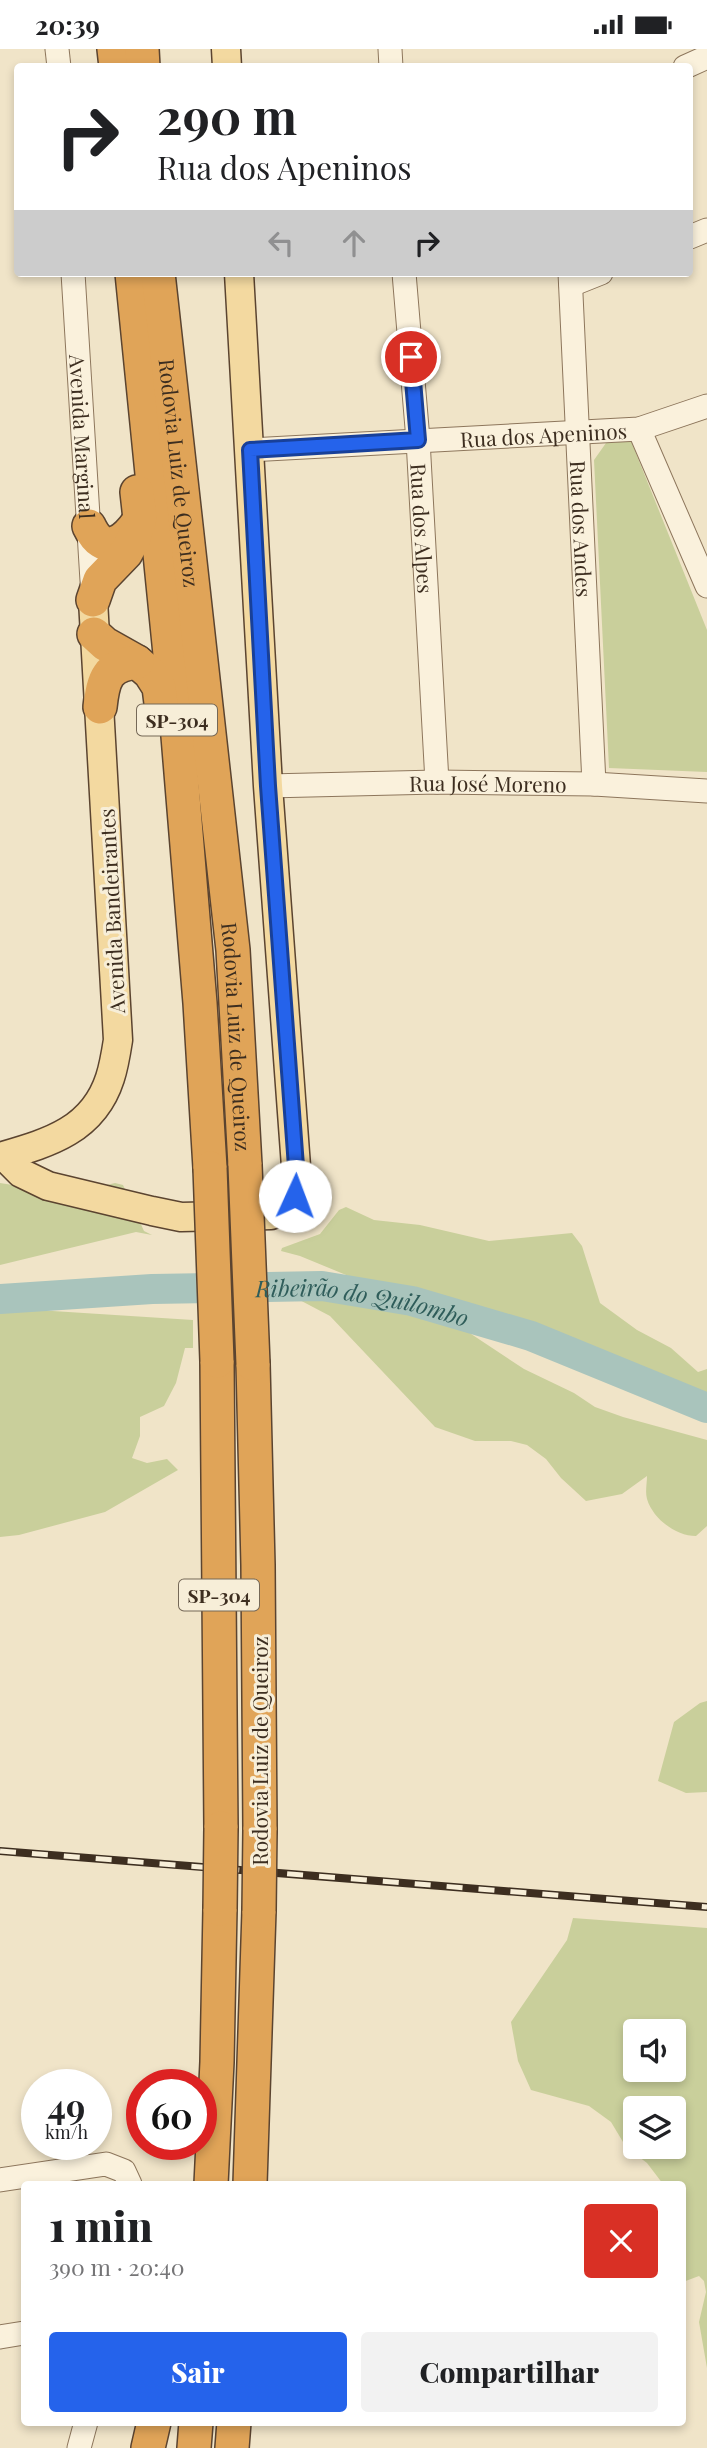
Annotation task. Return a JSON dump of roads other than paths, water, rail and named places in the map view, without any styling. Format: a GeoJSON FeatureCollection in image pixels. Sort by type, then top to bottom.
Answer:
{"type":"FeatureCollection","features":[{"type":"Feature","properties":{"kind":"highway"},"geometry":{"type":"LineString","coordinates":[[93,600],[100,580],[126,553],[140,519],[117,277]]}},
{"type":"Feature","properties":{"kind":"highway","name":"Rodovia Luiz de Queiroz"},"geometry":{"type":"LineString","coordinates":[[132,277],[177,724],[198,977],[210,1168],[217,1361],[221,1828],[210,2175]]}},
{"type":"Feature","properties":{"kind":"highway","name":"Rodovia Luiz de Queiroz"},"geometry":{"type":"LineString","coordinates":[[158,277],[233,950],[245,1165],[258,1565],[260,1830],[250,2181]]}},
{"type":"Feature","properties":{"kind":"highway"},"geometry":{"type":"LineString","coordinates":[[89,526],[94,537],[105,544],[118,544],[128,536],[140,519]]}},
{"type":"Feature","properties":{"kind":"highway"},"geometry":{"type":"LineString","coordinates":[[94,634],[116,652],[137,662],[150,673],[159,687],[178,865],[198,977]]}},
{"type":"Feature","properties":{"kind":"highway"},"geometry":{"type":"LineString","coordinates":[[100,707],[102,689],[113,668],[122,663],[137,662]]}},
{"type":"Feature","properties":{"kind":"highway"},"geometry":{"type":"LineString","coordinates":[[148,2448],[153,2426]]}},
{"type":"Feature","properties":{"kind":"highway"},"geometry":{"type":"LineString","coordinates":[[194,2448],[196,2426]]}},
{"type":"Feature","properties":{"kind":"highway"},"geometry":{"type":"LineString","coordinates":[[232,2448],[234,2426]]}},
{"type":"Feature","properties":{"kind":"highway"},"geometry":{"type":"LineString","coordinates":[[251,2426],[251,2448]]}},
{"type":"Feature","properties":{"kind":"main road"},"geometry":{"type":"LineString","coordinates":[[7,1155],[16,1169],[48,1186],[181,1217],[271,1215],[284,1209],[295,1196],[297,1180],[268,786],[239,277]]}},
{"type":"Feature","properties":{"kind":"main road","name":"Avenida Bandeirantes"},"geometry":{"type":"LineString","coordinates":[[7,1155],[68,1134],[88,1116],[102,1097],[110,1078],[118,1040],[93,600]]}},
{"type":"Feature","properties":{"kind":"main road"},"geometry":{"type":"LineString","coordinates":[[54,1139],[55,1166],[73,1182],[77,1191]]}},
{"type":"Feature","properties":{"kind":"main road"},"geometry":{"type":"LineString","coordinates":[[0,1185],[64,1195],[77,1191]]}},
{"type":"Feature","properties":{"kind":"street","name":"Avenida Marginal"},"geometry":{"type":"LineString","coordinates":[[73,277],[93,600]]}},
{"type":"Feature","properties":{"kind":"street","name":"Rua dos Alpes"},"geometry":{"type":"LineString","coordinates":[[404,277],[418,440],[437,782]]}},
{"type":"Feature","properties":{"kind":"street","name":"Rua dos Andes"},"geometry":{"type":"LineString","coordinates":[[571,279],[594,784]]}},
{"type":"Feature","properties":{"kind":"street","name":"Rua dos Apeninos"},"geometry":{"type":"LineString","coordinates":[[250,450],[639,429],[707,407]]}},
{"type":"Feature","properties":{"kind":"street"},"geometry":{"type":"LineString","coordinates":[[639,429],[707,586]]}},
{"type":"Feature","properties":{"kind":"street","name":"Rua José Moreno"},"geometry":{"type":"LineString","coordinates":[[268,786],[437,782],[594,784],[707,791]]}},
{"type":"Feature","properties":{"kind":"street"},"geometry":{"type":"LineString","coordinates":[[0,2180],[106,2164],[124,2171],[129,2181]]}},
{"type":"Feature","properties":{"kind":"street"},"geometry":{"type":"LineString","coordinates":[[0,2337],[21,2334]]}},
{"type":"Feature","properties":{"kind":"street"},"geometry":{"type":"LineString","coordinates":[[79,2448],[85,2426]]}},
{"type":"Feature","properties":{"kind":"waterway","name":"Ribeirão do Quilombo"},"geometry":{"type":"LineString","coordinates":[[0,1299],[152,1289],[322,1286],[412,1301],[531,1336],[707,1408]]}},
{"type":"Feature","properties":{"kind":"railway"},"geometry":{"type":"LineString","coordinates":[[0,1851],[707,1907]]}}]}
